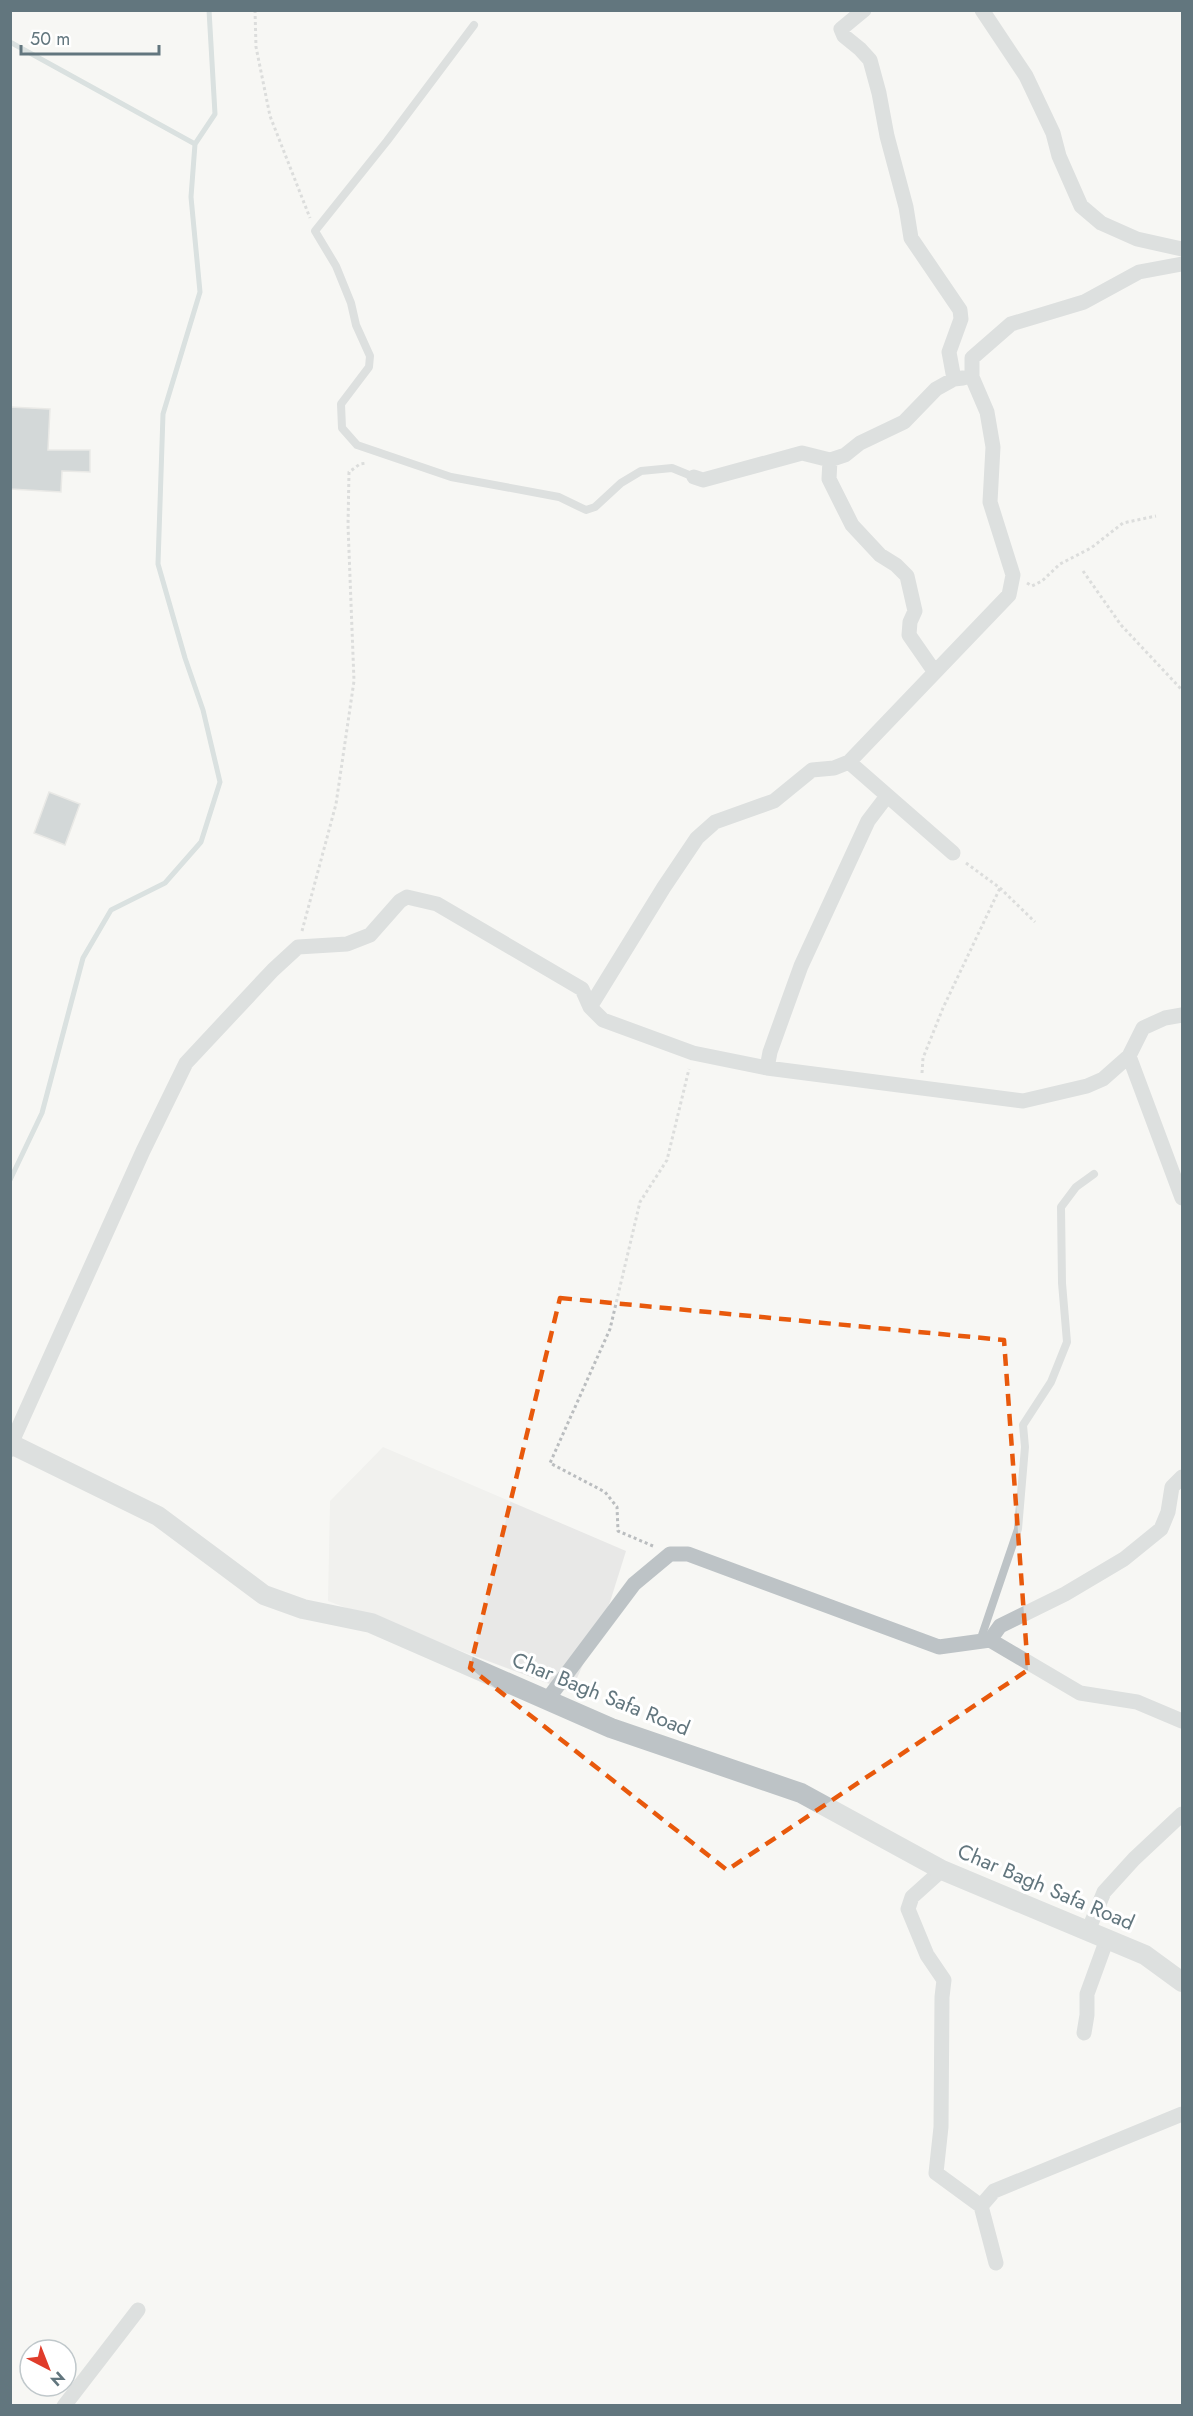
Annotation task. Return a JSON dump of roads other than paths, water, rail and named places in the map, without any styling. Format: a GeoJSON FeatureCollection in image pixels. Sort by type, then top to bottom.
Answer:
{"type":"FeatureCollection","features":[{"type":"Feature","properties":{"kind":"street"},"geometry":{"type":"LineString","coordinates":[[864,10],[841,29],[844,36],[860,48],[870,60],[879,93],[886,136],[906,207],[911,238],[921,257],[960,310],[961,319],[955,329],[949,352],[954,379]]}},
{"type":"Feature","properties":{"kind":"street"},"geometry":{"type":"LineString","coordinates":[[982,10],[1026,76],[1053,133],[1059,156],[1082,206],[1101,223],[1137,239],[1182,249]]}},
{"type":"Feature","properties":{"kind":"street"},"geometry":{"type":"LineString","coordinates":[[590,1007],[697,838],[716,822],[774,801],[812,770],[834,768],[849,762],[1009,595],[1013,575],[990,502],[993,447],[987,412],[972,377],[972,358],[1011,324],[1084,302],[1138,272],[1182,264]]}},
{"type":"Feature","properties":{"kind":"street"},"geometry":{"type":"LineString","coordinates":[[694,477],[703,480],[802,453],[830,460],[845,455],[860,443],[903,422],[936,389],[954,379],[972,377]]}},
{"type":"Feature","properties":{"kind":"street"},"geometry":{"type":"LineString","coordinates":[[830,460],[829,479],[852,525],[880,555],[896,565],[907,576],[915,611],[910,622],[909,635],[934,671]]}},
{"type":"Feature","properties":{"kind":"street"},"geometry":{"type":"LineString","coordinates":[[849,762],[953,853]]}},
{"type":"Feature","properties":{"kind":"street"},"geometry":{"type":"LineString","coordinates":[[767,1068],[770,1052],[801,966],[868,820],[887,796]]}},
{"type":"Feature","properties":{"kind":"street"},"geometry":{"type":"LineString","coordinates":[[11,1446],[143,1151],[186,1063],[273,970],[298,947],[347,944],[370,935],[400,901],[407,897],[437,904],[582,989],[590,1007],[603,1020],[693,1053],[767,1068],[1023,1101],[1087,1086],[1103,1079],[1129,1056],[1143,1028],[1165,1018],[1182,1015]]}},
{"type":"Feature","properties":{"kind":"street"},"geometry":{"type":"LineString","coordinates":[[1129,1056],[1182,1198]]}},
{"type":"Feature","properties":{"kind":"street","name":"Char Bagh Safa Road"},"geometry":{"type":"LineString","coordinates":[[11,1446],[158,1515],[264,1595],[303,1609],[371,1623],[611,1728],[801,1793],[942,1870],[1146,1955],[1182,1982]]}},
{"type":"Feature","properties":{"kind":"street"},"geometry":{"type":"LineString","coordinates":[[985,1641],[1000,1626],[1065,1594],[1114,1564],[1161,1529],[1168,1512],[1172,1487],[1182,1477]]}},
{"type":"Feature","properties":{"kind":"street"},"geometry":{"type":"LineString","coordinates":[[547,1700],[634,1584],[670,1554],[688,1554],[939,1647],[985,1641],[1080,1693],[1137,1702],[1182,1720]]}},
{"type":"Feature","properties":{"kind":"street"},"geometry":{"type":"LineString","coordinates":[[1088,1931],[1104,1892],[1134,1859],[1182,1814]]}},
{"type":"Feature","properties":{"kind":"street"},"geometry":{"type":"LineString","coordinates":[[942,1870],[912,1897],[908,1909],[927,1955],[944,1980],[941,2127],[936,2173],[981,2206],[996,2263]]}},
{"type":"Feature","properties":{"kind":"street"},"geometry":{"type":"LineString","coordinates":[[1084,2033],[1087,2015],[1086,1994],[1107,1939]]}},
{"type":"Feature","properties":{"kind":"street"},"geometry":{"type":"LineString","coordinates":[[981,2206],[994,2191],[1182,2114]]}},
{"type":"Feature","properties":{"kind":"street"},"geometry":{"type":"LineString","coordinates":[[64,2406],[138,2310]]}},
{"type":"Feature","properties":{"kind":"lane"},"geometry":{"type":"LineString","coordinates":[[474,25],[387,141],[315,231],[336,266],[351,303],[356,325],[370,356],[369,367],[341,404],[342,428],[357,445],[451,477],[559,497],[586,510],[595,507],[621,483],[641,471],[672,468],[694,477]]}},
{"type":"Feature","properties":{"kind":"lane"},"geometry":{"type":"LineString","coordinates":[[985,1641],[1018,1529],[1025,1447],[1023,1425],[1051,1382],[1067,1342],[1062,1282],[1061,1208],[1076,1187],[1094,1174]]}},
{"type":"Feature","properties":{"kind":"waterway"},"geometry":{"type":"LineString","coordinates":[[10,1180],[42,1113],[83,958],[111,910],[165,883],[201,842],[220,782],[203,710],[185,658],[158,564],[163,414],[200,292],[191,197],[195,144],[215,114],[209,10]]}},
{"type":"Feature","properties":{"kind":"waterway"},"geometry":{"type":"LineString","coordinates":[[10,42],[195,144]]}}]}
